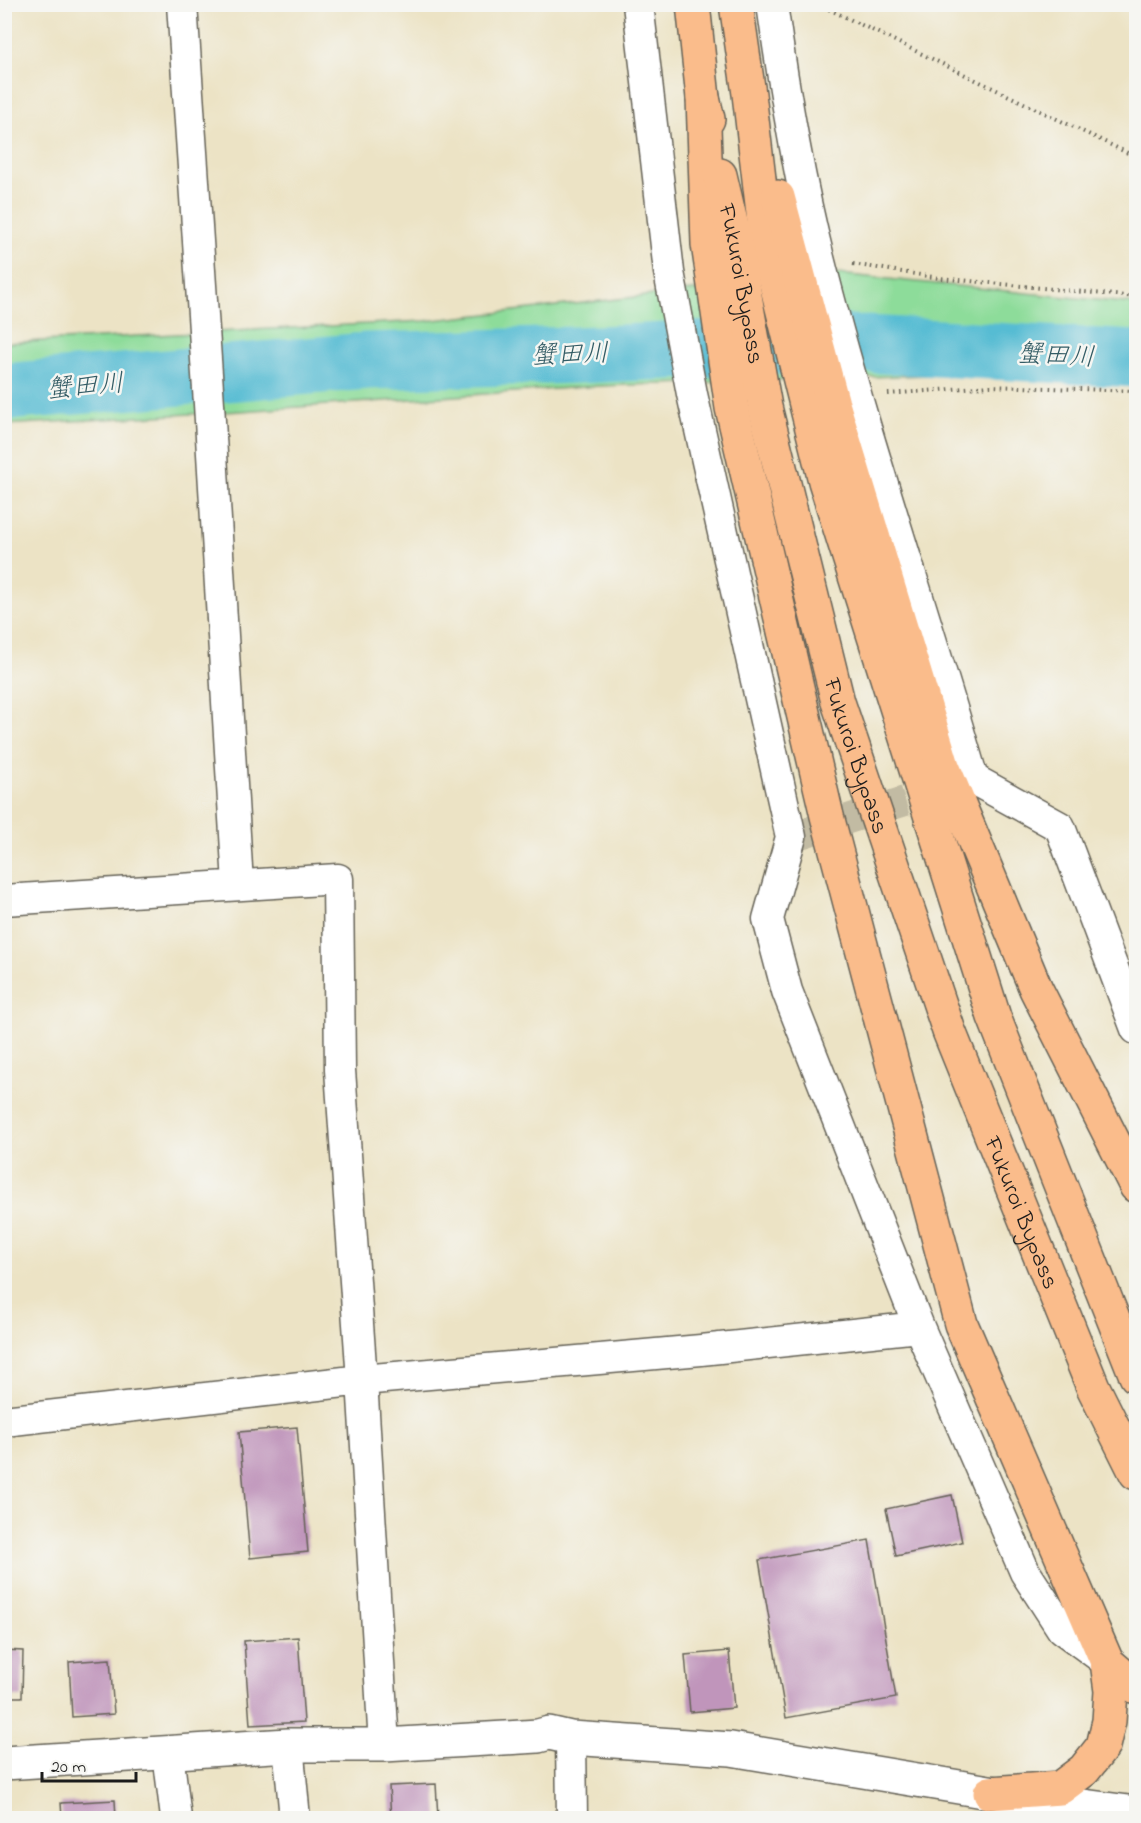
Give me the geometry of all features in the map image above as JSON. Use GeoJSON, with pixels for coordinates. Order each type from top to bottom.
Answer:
{"type":"FeatureCollection","features":[{"type":"Feature","properties":{"kind":"highway","name":"Fukuroi Bypass"},"geometry":{"type":"LineString","coordinates":[[693,4],[703,98],[734,235],[765,407],[838,702],[949,1031],[1093,1387],[1137,1473]]}},
{"type":"Feature","properties":{"kind":"highway"},"geometry":{"type":"LineString","coordinates":[[736,4],[749,94],[943,766],[1036,989],[1137,1186]]}},
{"type":"Feature","properties":{"kind":"highway"},"geometry":{"type":"LineString","coordinates":[[703,98],[708,244],[732,408],[827,816],[961,1324],[1107,1662],[1111,1691],[1109,1721],[1103,1746],[1084,1770],[1060,1788],[990,1793]]}},
{"type":"Feature","properties":{"kind":"highway","name":"Fukuroi Bypass"},"geometry":{"type":"LineString","coordinates":[[837,397],[825,482],[994,1017],[1137,1376]]}},
{"type":"Feature","properties":{"kind":"highway"},"geometry":{"type":"LineString","coordinates":[[1107,1662],[1137,1688]]}},
{"type":"Feature","properties":{"kind":"street"},"geometry":{"type":"LineString","coordinates":[[182,4],[238,884]]}},
{"type":"Feature","properties":{"kind":"street"},"geometry":{"type":"LineString","coordinates":[[638,4],[669,272],[692,394],[791,837],[768,919],[787,991],[919,1327],[1025,1572],[1062,1629],[1107,1662]]}},
{"type":"Feature","properties":{"kind":"street"},"geometry":{"type":"LineString","coordinates":[[772,4],[788,112],[819,259],[828,287],[837,397],[973,779],[1060,827],[1137,1029]]}},
{"type":"Feature","properties":{"kind":"street"},"geometry":{"type":"LineString","coordinates":[[4,900],[338,879],[340,1070],[384,1745]]}},
{"type":"Feature","properties":{"kind":"street"},"geometry":{"type":"LineString","coordinates":[[4,1421],[362,1380],[710,1349],[919,1327]]}},
{"type":"Feature","properties":{"kind":"street"},"geometry":{"type":"LineString","coordinates":[[4,1763],[288,1745],[384,1745],[538,1736],[549,1733],[571,1738],[731,1749],[990,1793],[1137,1814]]}},
{"type":"Feature","properties":{"kind":"street"},"geometry":{"type":"LineString","coordinates":[[571,1738],[572,1818]]}},
{"type":"Feature","properties":{"kind":"street"},"geometry":{"type":"LineString","coordinates":[[288,1745],[295,1818]]}},
{"type":"Feature","properties":{"kind":"street"},"geometry":{"type":"LineString","coordinates":[[168,1752],[176,1818]]}},
{"type":"Feature","properties":{"kind":"path"},"geometry":{"type":"LineString","coordinates":[[818,4],[1137,157]]}},
{"type":"Feature","properties":{"kind":"path"},"geometry":{"type":"LineString","coordinates":[[819,259],[939,278],[1137,297]]}},
{"type":"Feature","properties":{"kind":"path"},"geometry":{"type":"LineString","coordinates":[[837,397],[990,386],[1137,391]]}},
{"type":"Feature","properties":{"kind":"green space"},"geometry":{"type":"Polygon","coordinates":[[[838,274],[1136,304],[1136,381],[928,375],[599,386],[5,425],[5,343],[425,321],[838,274]]]}},
{"type":"Feature","properties":{"kind":"building"},"geometry":{"type":"Polygon","coordinates":[[[297,1427],[308,1552],[250,1558],[239,1432],[297,1427]]]}},
{"type":"Feature","properties":{"kind":"building"},"geometry":{"type":"Polygon","coordinates":[[[952,1495],[962,1542],[896,1556],[886,1509],[952,1495]]]}},
{"type":"Feature","properties":{"kind":"building"},"geometry":{"type":"Polygon","coordinates":[[[869,1540],[896,1698],[786,1718],[759,1560],[869,1540]]]}},
{"type":"Feature","properties":{"kind":"building"},"geometry":{"type":"Polygon","coordinates":[[[298,1637],[304,1722],[250,1725],[244,1641],[298,1637]]]}},
{"type":"Feature","properties":{"kind":"building"},"geometry":{"type":"Polygon","coordinates":[[[4,1650],[23,1651],[22,1697],[4,1697],[4,1650]]]}},
{"type":"Feature","properties":{"kind":"building"},"geometry":{"type":"Polygon","coordinates":[[[729,1651],[734,1708],[690,1712],[685,1655],[729,1651]]]}},
{"type":"Feature","properties":{"kind":"building"},"geometry":{"type":"Polygon","coordinates":[[[110,1659],[114,1714],[72,1717],[69,1662],[110,1659]]]}},
{"type":"Feature","properties":{"kind":"building"},"geometry":{"type":"Polygon","coordinates":[[[436,1784],[438,1818],[391,1818],[389,1786],[436,1784]]]}},
{"type":"Feature","properties":{"kind":"building"},"geometry":{"type":"Polygon","coordinates":[[[115,1800],[116,1818],[62,1818],[61,1803],[115,1800]]]}},
{"type":"Feature","properties":{"kind":"waterway","name":"蟹田川"},"geometry":{"type":"LineString","coordinates":[[4,392],[367,361],[576,355],[848,343],[1136,359]]}},
{"type":"Feature","properties":{"kind":"tunnel"},"geometry":{"type":"LineString","coordinates":[[791,837],[946,788]]}}]}
